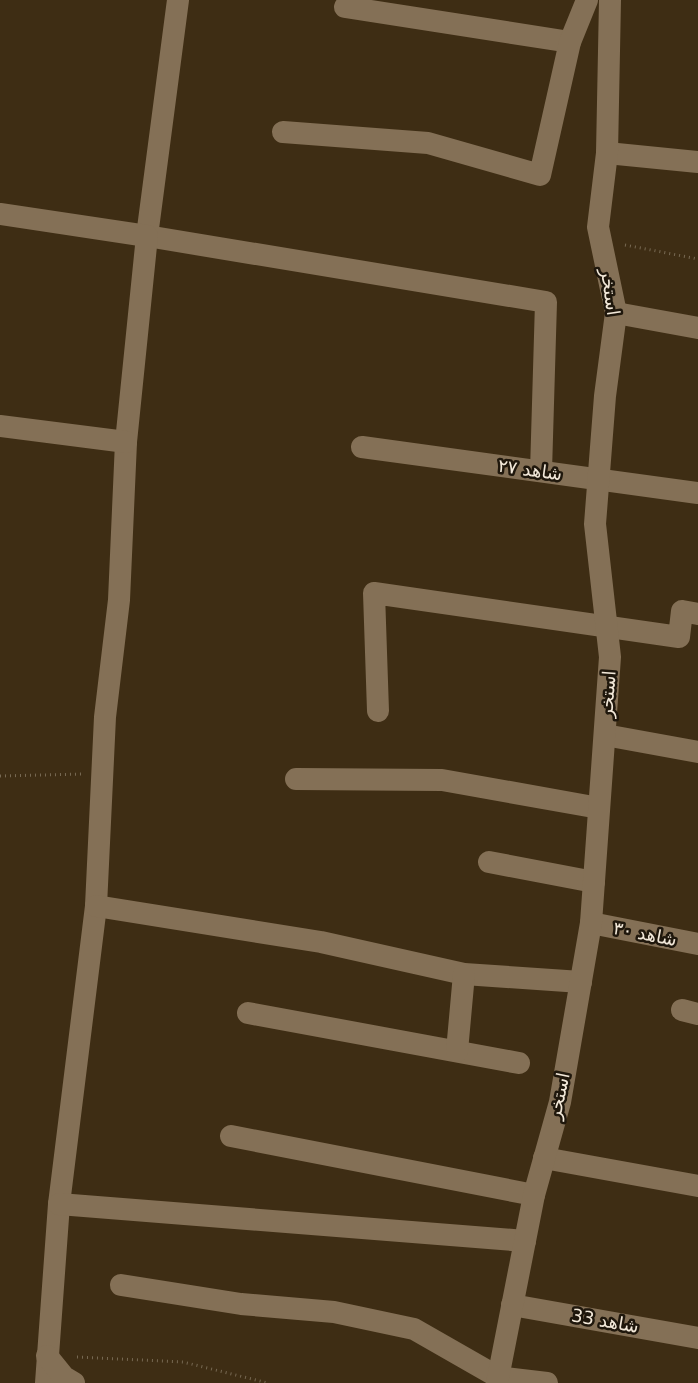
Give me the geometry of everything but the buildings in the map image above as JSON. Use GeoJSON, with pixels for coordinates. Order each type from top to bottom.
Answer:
{"type":"FeatureCollection","features":[{"type":"Feature","properties":{"kind":"street"},"geometry":{"type":"LineString","coordinates":[[46,1383],[59,1204],[96,906],[105,717],[119,600],[126,442],[147,236],[178,0]]}},
{"type":"Feature","properties":{"kind":"street"},"geometry":{"type":"LineString","coordinates":[[283,132],[428,143],[540,175],[570,42],[587,0]]}},
{"type":"Feature","properties":{"kind":"street","name":"استخر"},"geometry":{"type":"LineString","coordinates":[[498,1380],[534,1195],[560,1102],[591,924],[610,657],[595,524],[616,313],[598,227],[607,153],[610,0]]}},
{"type":"Feature","properties":{"kind":"street"},"geometry":{"type":"LineString","coordinates":[[345,7],[570,42]]}},
{"type":"Feature","properties":{"kind":"street"},"geometry":{"type":"LineString","coordinates":[[607,153],[698,162]]}},
{"type":"Feature","properties":{"kind":"street"},"geometry":{"type":"LineString","coordinates":[[0,214],[147,236],[546,302],[542,471]]}},
{"type":"Feature","properties":{"kind":"street"},"geometry":{"type":"LineString","coordinates":[[616,313],[698,328]]}},
{"type":"Feature","properties":{"kind":"street"},"geometry":{"type":"LineString","coordinates":[[0,426],[126,442]]}},
{"type":"Feature","properties":{"kind":"street","name":"شاهد ۲۷"},"geometry":{"type":"LineString","coordinates":[[362,447],[698,493]]}},
{"type":"Feature","properties":{"kind":"street"},"geometry":{"type":"LineString","coordinates":[[378,711],[374,593],[678,637],[682,611],[698,614]]}},
{"type":"Feature","properties":{"kind":"street"},"geometry":{"type":"LineString","coordinates":[[605,735],[698,752]]}},
{"type":"Feature","properties":{"kind":"street"},"geometry":{"type":"LineString","coordinates":[[296,779],[442,780],[600,808]]}},
{"type":"Feature","properties":{"kind":"street"},"geometry":{"type":"LineString","coordinates":[[489,862],[594,882]]}},
{"type":"Feature","properties":{"kind":"street"},"geometry":{"type":"LineString","coordinates":[[96,906],[321,942],[464,974],[581,982]]}},
{"type":"Feature","properties":{"kind":"street","name":"شاهد ۳۰"},"geometry":{"type":"LineString","coordinates":[[591,924],[698,944]]}},
{"type":"Feature","properties":{"kind":"street"},"geometry":{"type":"LineString","coordinates":[[457,1052],[464,974]]}},
{"type":"Feature","properties":{"kind":"street"},"geometry":{"type":"LineString","coordinates":[[248,1013],[518,1063]]}},
{"type":"Feature","properties":{"kind":"street"},"geometry":{"type":"LineString","coordinates":[[232,1136],[534,1195]]}},
{"type":"Feature","properties":{"kind":"street"},"geometry":{"type":"LineString","coordinates":[[544,1158],[698,1186]]}},
{"type":"Feature","properties":{"kind":"street"},"geometry":{"type":"LineString","coordinates":[[59,1204],[525,1240]]}},
{"type":"Feature","properties":{"kind":"street"},"geometry":{"type":"LineString","coordinates":[[120,1285],[241,1304],[334,1312],[414,1329],[498,1380],[547,1383]]}},
{"type":"Feature","properties":{"kind":"street","name":"شاهد 33"},"geometry":{"type":"LineString","coordinates":[[512,1305],[698,1338]]}},
{"type":"Feature","properties":{"kind":"street"},"geometry":{"type":"LineString","coordinates":[[47,1356],[64,1378],[74,1383]]}},
{"type":"Feature","properties":{"kind":"path"},"geometry":{"type":"LineString","coordinates":[[601,241],[698,259]]}},
{"type":"Feature","properties":{"kind":"path"},"geometry":{"type":"LineString","coordinates":[[0,776],[102,774]]}},
{"type":"Feature","properties":{"kind":"path"},"geometry":{"type":"LineString","coordinates":[[47,1356],[183,1362],[268,1383]]}}]}
